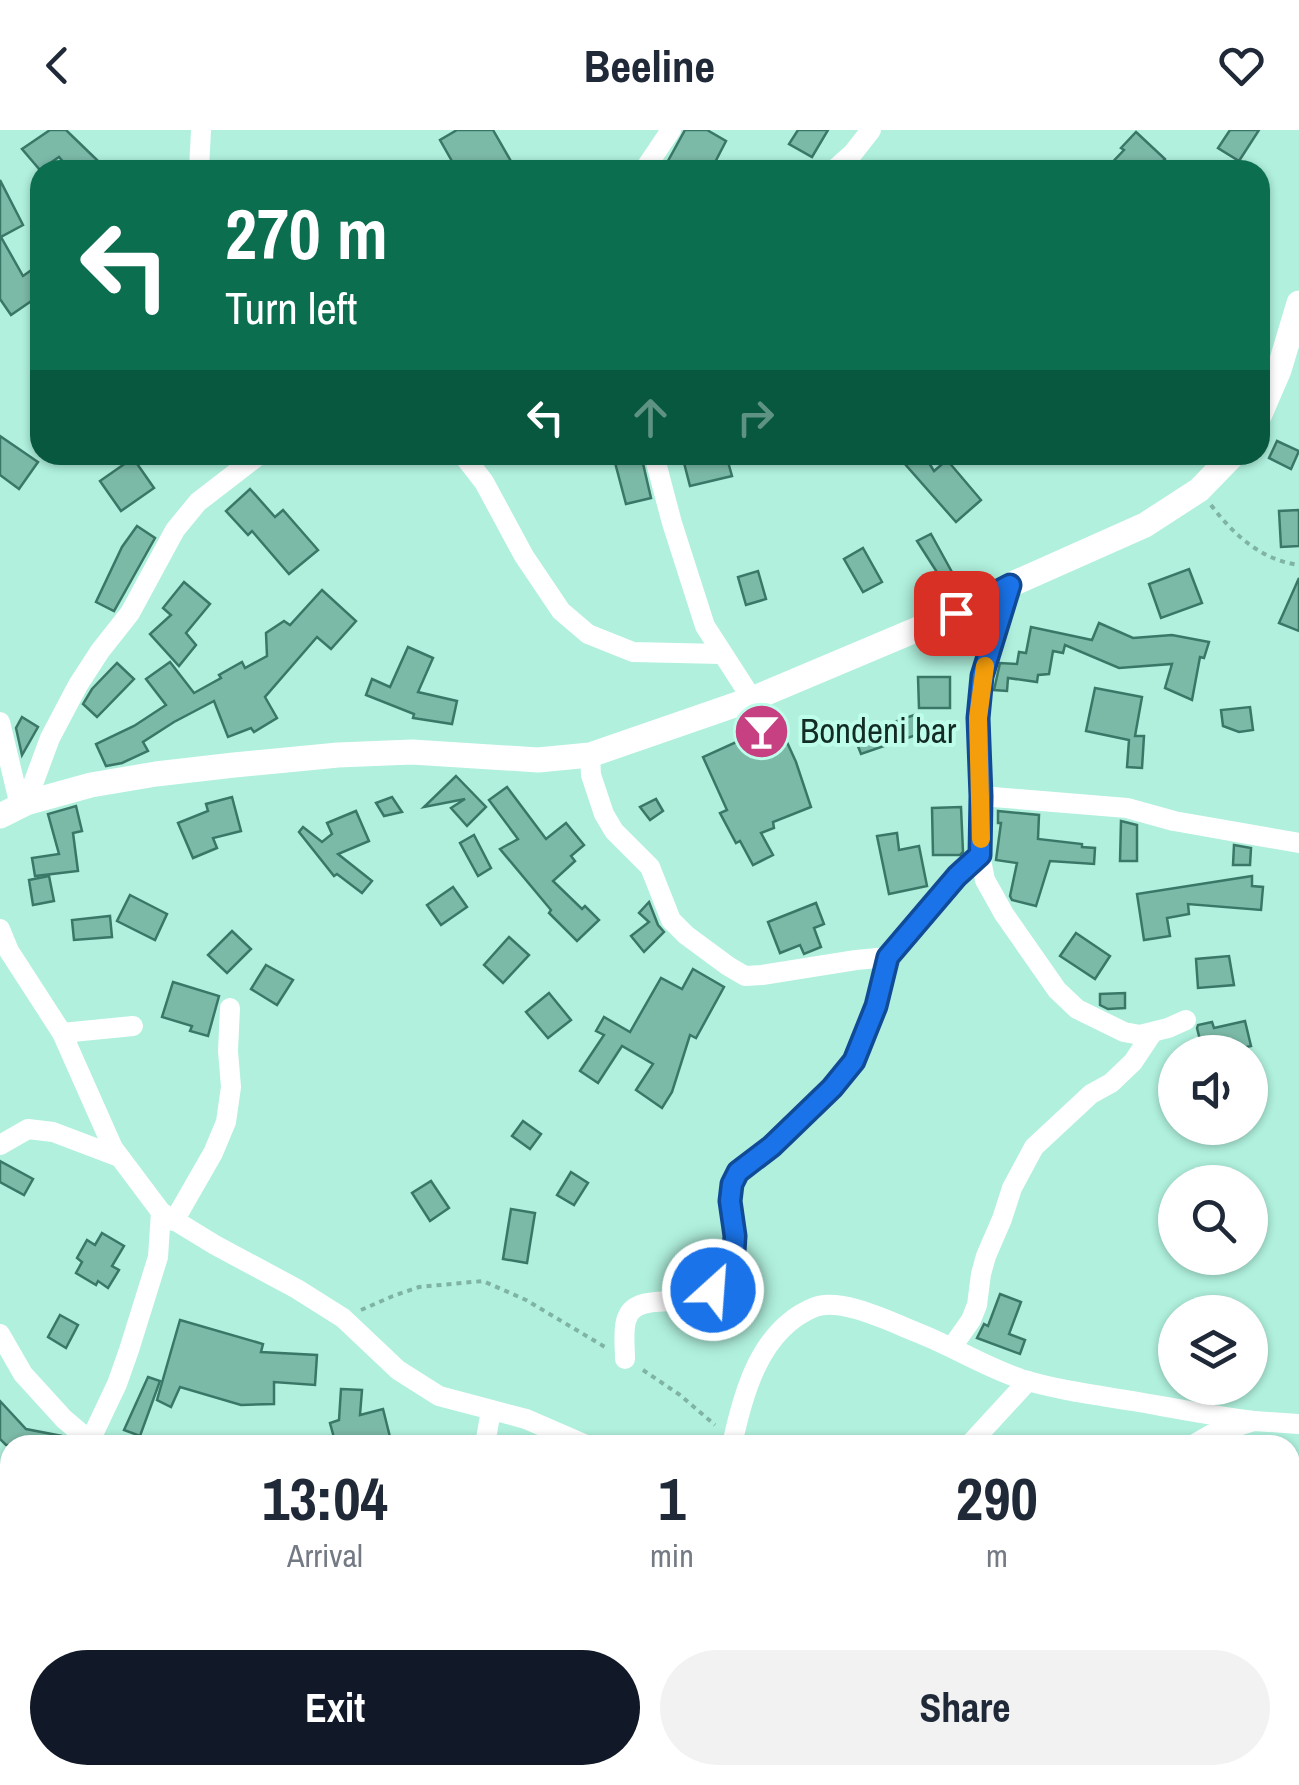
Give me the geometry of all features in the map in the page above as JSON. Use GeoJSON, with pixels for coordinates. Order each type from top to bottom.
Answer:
{"type":"FeatureCollection","features":[{"type":"Feature","properties":{"kind":"street"},"geometry":{"type":"LineString","coordinates":[[200,160],[201,130]]}},
{"type":"Feature","properties":{"kind":"street"},"geometry":{"type":"LineString","coordinates":[[651,160],[671,130]]}},
{"type":"Feature","properties":{"kind":"street"},"geometry":{"type":"LineString","coordinates":[[845,160],[870,130]]}},
{"type":"Feature","properties":{"kind":"street"},"geometry":{"type":"LineString","coordinates":[[1270,390],[1299,303]]}},
{"type":"Feature","properties":{"kind":"street"},"geometry":{"type":"LineString","coordinates":[[16,808],[78,685],[130,613],[175,530],[198,502],[245,465]]}},
{"type":"Feature","properties":{"kind":"street"},"geometry":{"type":"LineString","coordinates":[[471,465],[561,611],[588,634],[633,652],[721,654]]}},
{"type":"Feature","properties":{"kind":"street"},"geometry":{"type":"LineString","coordinates":[[657,465],[705,626],[752,699]]}},
{"type":"Feature","properties":{"kind":"street"},"geometry":{"type":"LineString","coordinates":[[16,808],[92,786],[156,774],[338,755],[412,752],[538,760],[590,755],[752,699],[956,613],[1145,525],[1199,490],[1223,465]]}},
{"type":"Feature","properties":{"kind":"street"},"geometry":{"type":"LineString","coordinates":[[1010,585],[982,676],[978,718],[980,855],[985,880],[1057,990],[1077,1008],[1140,1036],[1186,1020]]}},
{"type":"Feature","properties":{"kind":"street"},"geometry":{"type":"LineString","coordinates":[[0,722],[16,808]]}},
{"type":"Feature","properties":{"kind":"street"},"geometry":{"type":"LineString","coordinates":[[590,755],[591,776],[604,814],[614,831],[650,866],[671,920],[728,966],[745,976],[888,957]]}},
{"type":"Feature","properties":{"kind":"street"},"geometry":{"type":"LineString","coordinates":[[981,796],[1127,808],[1174,821],[1299,843]]}},
{"type":"Feature","properties":{"kind":"street"},"geometry":{"type":"LineString","coordinates":[[625,1359],[625,1322],[631,1309],[648,1302],[673,1303],[696,1298],[713,1290],[722,1280],[734,1252],[730,1201],[738,1172],[772,1146],[854,1061],[876,1006],[888,957],[957,876],[980,855]]}},
{"type":"Feature","properties":{"kind":"street"},"geometry":{"type":"LineString","coordinates":[[0,930],[9,951],[62,1033],[113,1148],[168,1216],[343,1318],[398,1370],[439,1396],[526,1419],[559,1435]]}},
{"type":"Feature","properties":{"kind":"street"},"geometry":{"type":"LineString","coordinates":[[93,1435],[129,1350],[168,1216],[213,1153],[226,1122],[231,1087],[230,1008]]}},
{"type":"Feature","properties":{"kind":"street"},"geometry":{"type":"LineString","coordinates":[[62,1033],[133,1026]]}},
{"type":"Feature","properties":{"kind":"street"},"geometry":{"type":"LineString","coordinates":[[952,1346],[971,1320],[986,1256],[1012,1188],[1034,1147],[1132,1062],[1153,1032]]}},
{"type":"Feature","properties":{"kind":"street"},"geometry":{"type":"LineString","coordinates":[[0,1144],[28,1129],[53,1132],[119,1156]]}},
{"type":"Feature","properties":{"kind":"street"},"geometry":{"type":"LineString","coordinates":[[733,1435],[740,1404],[778,1331],[817,1306],[838,1304],[888,1320],[1028,1381],[1254,1421],[1299,1424]]}},
{"type":"Feature","properties":{"kind":"street"},"geometry":{"type":"LineString","coordinates":[[0,1334],[23,1374],[81,1435]]}},
{"type":"Feature","properties":{"kind":"street"},"geometry":{"type":"LineString","coordinates":[[979,1435],[1028,1381]]}},
{"type":"Feature","properties":{"kind":"street"},"geometry":{"type":"LineString","coordinates":[[487,1435],[491,1410]]}},
{"type":"Feature","properties":{"kind":"street"},"geometry":{"type":"LineString","coordinates":[[1210,1435],[1254,1421]]}},
{"type":"Feature","properties":{"kind":"path"},"geometry":{"type":"LineString","coordinates":[[1199,490],[1228,528],[1254,548],[1280,562],[1299,565]]}},
{"type":"Feature","properties":{"kind":"path"},"geometry":{"type":"LineString","coordinates":[[343,1318],[419,1287],[483,1281],[526,1300],[625,1359],[680,1395],[724,1435]]}},
{"type":"Feature","properties":{"kind":"building"},"geometry":{"type":"Polygon","coordinates":[[[50,130],[66,130],[97,160],[31,160],[22,149],[50,130]]]}},
{"type":"Feature","properties":{"kind":"building"},"geometry":{"type":"Polygon","coordinates":[[[457,130],[493,130],[510,160],[451,160],[440,140],[457,130]]]}},
{"type":"Feature","properties":{"kind":"building"},"geometry":{"type":"Polygon","coordinates":[[[685,130],[707,130],[726,141],[716,160],[668,160],[685,130]]]}},
{"type":"Feature","properties":{"kind":"building"},"geometry":{"type":"Polygon","coordinates":[[[798,130],[828,130],[812,157],[789,144],[798,130]]]}},
{"type":"Feature","properties":{"kind":"building"},"geometry":{"type":"Polygon","coordinates":[[[1230,130],[1259,130],[1240,160],[1218,148],[1230,130]]]}},
{"type":"Feature","properties":{"kind":"building"},"geometry":{"type":"Polygon","coordinates":[[[1136,132],[1165,159],[1114,160],[1124,150],[1121,148],[1136,132]]]}},
{"type":"Feature","properties":{"kind":"building"},"geometry":{"type":"Polygon","coordinates":[[[0,180],[23,225],[1,237],[23,276],[30,271],[30,302],[11,315],[0,299],[0,180]]]}},
{"type":"Feature","properties":{"kind":"building"},"geometry":{"type":"Polygon","coordinates":[[[0,436],[30,457],[30,465],[36,465],[19,489],[0,475],[0,436]]]}},
{"type":"Feature","properties":{"kind":"building"},"geometry":{"type":"Polygon","coordinates":[[[1277,441],[1299,451],[1291,469],[1270,456],[1277,441]]]}},
{"type":"Feature","properties":{"kind":"building"},"geometry":{"type":"Polygon","coordinates":[[[123,465],[138,465],[154,488],[121,511],[100,481],[123,465]]]}},
{"type":"Feature","properties":{"kind":"building"},"geometry":{"type":"Polygon","coordinates":[[[616,465],[643,465],[651,498],[626,504],[616,465]]]}},
{"type":"Feature","properties":{"kind":"building"},"geometry":{"type":"Polygon","coordinates":[[[685,465],[729,465],[732,476],[690,486],[685,465]]]}},
{"type":"Feature","properties":{"kind":"building"},"geometry":{"type":"Polygon","coordinates":[[[906,465],[930,465],[934,471],[941,465],[951,465],[981,500],[956,522],[906,465]]]}},
{"type":"Feature","properties":{"kind":"building"},"geometry":{"type":"Polygon","coordinates":[[[250,489],[275,517],[283,510],[318,550],[289,574],[252,531],[248,535],[226,511],[250,489]]]}},
{"type":"Feature","properties":{"kind":"building"},"geometry":{"type":"Polygon","coordinates":[[[1299,510],[1299,546],[1281,547],[1279,511],[1299,510]]]}},
{"type":"Feature","properties":{"kind":"building"},"geometry":{"type":"Polygon","coordinates":[[[137,526],[155,538],[114,611],[96,602],[122,547],[137,526]]]}},
{"type":"Feature","properties":{"kind":"building"},"geometry":{"type":"Polygon","coordinates":[[[931,534],[953,574],[942,580],[917,541],[931,534]]]}},
{"type":"Feature","properties":{"kind":"building"},"geometry":{"type":"Polygon","coordinates":[[[863,548],[882,582],[863,592],[844,559],[863,548]]]}},
{"type":"Feature","properties":{"kind":"building"},"geometry":{"type":"Polygon","coordinates":[[[1189,569],[1202,603],[1161,618],[1149,584],[1189,569]]]}},
{"type":"Feature","properties":{"kind":"building"},"geometry":{"type":"Polygon","coordinates":[[[758,571],[766,599],[746,605],[738,577],[758,571]]]}},
{"type":"Feature","properties":{"kind":"building"},"geometry":{"type":"Polygon","coordinates":[[[1299,578],[1299,631],[1279,623],[1299,578]]]}},
{"type":"Feature","properties":{"kind":"building"},"geometry":{"type":"Polygon","coordinates":[[[184,582],[210,604],[186,633],[196,645],[179,666],[150,634],[171,615],[163,608],[184,582]]]}},
{"type":"Feature","properties":{"kind":"building"},"geometry":{"type":"Polygon","coordinates":[[[322,590],[356,621],[331,649],[317,637],[265,697],[277,718],[254,732],[251,728],[228,737],[214,701],[143,742],[148,751],[106,766],[96,744],[166,705],[146,679],[170,662],[194,693],[242,662],[245,668],[267,656],[266,633],[284,621],[290,625],[322,590]]]}},
{"type":"Feature","properties":{"kind":"building"},"geometry":{"type":"Polygon","coordinates":[[[1099,623],[1133,638],[1172,635],[1209,642],[1204,658],[1200,657],[1192,700],[1165,688],[1172,664],[1119,668],[1065,645],[1063,653],[1053,651],[1049,674],[1038,675],[1037,682],[1008,678],[1007,691],[994,690],[1000,663],[1017,664],[1019,652],[1026,653],[1031,627],[1092,640],[1099,623]]]}},
{"type":"Feature","properties":{"kind":"building"},"geometry":{"type":"Polygon","coordinates":[[[408,647],[433,658],[418,692],[457,701],[452,724],[413,718],[414,714],[366,695],[372,679],[390,687],[408,647]]]}},
{"type":"Feature","properties":{"kind":"building"},"geometry":{"type":"Polygon","coordinates":[[[117,663],[134,679],[97,717],[83,704],[117,663]]]}},
{"type":"Feature","properties":{"kind":"building"},"geometry":{"type":"Polygon","coordinates":[[[918,677],[950,677],[950,708],[919,708],[918,677]]]}},
{"type":"Feature","properties":{"kind":"building"},"geometry":{"type":"Polygon","coordinates":[[[1095,688],[1142,697],[1135,736],[1144,736],[1142,768],[1127,767],[1129,740],[1086,731],[1095,688]]]}},
{"type":"Feature","properties":{"kind":"building"},"geometry":{"type":"Polygon","coordinates":[[[1250,707],[1253,730],[1239,732],[1223,726],[1221,710],[1250,707]]]}},
{"type":"Feature","properties":{"kind":"building"},"geometry":{"type":"Polygon","coordinates":[[[914,715],[922,733],[861,754],[854,736],[914,715]]]}},
{"type":"Feature","properties":{"kind":"building"},"geometry":{"type":"Polygon","coordinates":[[[22,717],[38,727],[22,755],[16,728],[22,717]]]}},
{"type":"Feature","properties":{"kind":"building"},"geometry":{"type":"Polygon","coordinates":[[[781,729],[811,807],[773,822],[774,828],[761,833],[773,855],[753,865],[720,813],[727,810],[703,757],[754,734],[757,741],[781,729]]]}},
{"type":"Feature","properties":{"kind":"building"},"geometry":{"type":"Polygon","coordinates":[[[456,776],[486,807],[467,826],[451,808],[465,799],[424,807],[456,776]]]}},
{"type":"Feature","properties":{"kind":"building"},"geometry":{"type":"Polygon","coordinates":[[[507,787],[546,839],[566,823],[584,845],[571,856],[575,861],[553,881],[599,920],[577,941],[549,913],[551,910],[500,849],[518,839],[489,800],[507,787]]]}},
{"type":"Feature","properties":{"kind":"building"},"geometry":{"type":"Polygon","coordinates":[[[232,797],[241,831],[213,838],[217,848],[193,858],[178,823],[208,811],[206,804],[232,797]]]}},
{"type":"Feature","properties":{"kind":"building"},"geometry":{"type":"Polygon","coordinates":[[[392,797],[402,812],[384,816],[376,803],[392,797]]]}},
{"type":"Feature","properties":{"kind":"building"},"geometry":{"type":"Polygon","coordinates":[[[656,799],[663,811],[650,820],[640,807],[656,799]]]}},
{"type":"Feature","properties":{"kind":"building"},"geometry":{"type":"Polygon","coordinates":[[[76,806],[82,831],[73,833],[78,871],[35,876],[32,858],[59,854],[48,814],[76,806]]]}},
{"type":"Feature","properties":{"kind":"building"},"geometry":{"type":"Polygon","coordinates":[[[961,807],[963,852],[933,855],[932,808],[961,807]]]}},
{"type":"Feature","properties":{"kind":"building"},"geometry":{"type":"Polygon","coordinates":[[[356,811],[369,841],[338,854],[372,881],[362,893],[337,874],[334,876],[299,832],[303,827],[322,842],[332,834],[327,823],[356,811]]]}},
{"type":"Feature","properties":{"kind":"building"},"geometry":{"type":"Polygon","coordinates":[[[998,811],[1039,815],[1038,839],[1095,848],[1094,864],[1050,861],[1036,906],[1012,900],[1017,863],[996,860],[1001,823],[998,811]]]}},
{"type":"Feature","properties":{"kind":"building"},"geometry":{"type":"Polygon","coordinates":[[[1121,821],[1137,825],[1137,861],[1120,861],[1121,821]]]}},
{"type":"Feature","properties":{"kind":"building"},"geometry":{"type":"Polygon","coordinates":[[[897,833],[899,850],[919,846],[927,886],[889,894],[877,836],[897,833]]]}},
{"type":"Feature","properties":{"kind":"building"},"geometry":{"type":"Polygon","coordinates":[[[474,835],[491,868],[478,876],[460,843],[474,835]]]}},
{"type":"Feature","properties":{"kind":"building"},"geometry":{"type":"Polygon","coordinates":[[[1234,845],[1251,848],[1250,865],[1233,865],[1234,845]]]}},
{"type":"Feature","properties":{"kind":"building"},"geometry":{"type":"Polygon","coordinates":[[[49,876],[54,901],[33,905],[29,880],[49,876]]]}},
{"type":"Feature","properties":{"kind":"building"},"geometry":{"type":"Polygon","coordinates":[[[1252,876],[1252,886],[1263,887],[1261,910],[1188,904],[1189,914],[1167,918],[1170,936],[1144,940],[1137,894],[1252,876]]]}},
{"type":"Feature","properties":{"kind":"building"},"geometry":{"type":"Polygon","coordinates":[[[453,887],[467,907],[441,925],[427,905],[453,887]]]}},
{"type":"Feature","properties":{"kind":"building"},"geometry":{"type":"Polygon","coordinates":[[[130,895],[167,914],[155,940],[117,921],[130,895]]]}},
{"type":"Feature","properties":{"kind":"building"},"geometry":{"type":"Polygon","coordinates":[[[649,902],[664,932],[644,952],[631,936],[649,922],[639,913],[649,902]]]}},
{"type":"Feature","properties":{"kind":"building"},"geometry":{"type":"Polygon","coordinates":[[[816,903],[824,924],[814,928],[821,947],[804,954],[800,945],[780,953],[768,922],[816,903]]]}},
{"type":"Feature","properties":{"kind":"building"},"geometry":{"type":"Polygon","coordinates":[[[110,916],[112,937],[74,940],[72,920],[110,916]]]}},
{"type":"Feature","properties":{"kind":"building"},"geometry":{"type":"Polygon","coordinates":[[[232,931],[251,949],[227,973],[208,955],[232,931]]]}},
{"type":"Feature","properties":{"kind":"building"},"geometry":{"type":"Polygon","coordinates":[[[1076,933],[1110,956],[1095,979],[1060,956],[1076,933]]]}},
{"type":"Feature","properties":{"kind":"building"},"geometry":{"type":"Polygon","coordinates":[[[509,937],[529,955],[503,983],[484,965],[509,937]]]}},
{"type":"Feature","properties":{"kind":"building"},"geometry":{"type":"Polygon","coordinates":[[[1229,956],[1234,985],[1198,988],[1196,959],[1229,956]]]}},
{"type":"Feature","properties":{"kind":"building"},"geometry":{"type":"Polygon","coordinates":[[[266,965],[293,980],[277,1005],[251,989],[266,965]]]}},
{"type":"Feature","properties":{"kind":"building"},"geometry":{"type":"Polygon","coordinates":[[[693,969],[724,987],[696,1038],[690,1035],[672,1092],[662,1108],[636,1090],[653,1064],[622,1046],[598,1083],[580,1071],[604,1035],[596,1031],[604,1017],[630,1032],[661,978],[682,989],[693,969]]]}},
{"type":"Feature","properties":{"kind":"building"},"geometry":{"type":"Polygon","coordinates":[[[173,982],[219,996],[208,1036],[190,1031],[192,1026],[162,1017],[173,982]]]}},
{"type":"Feature","properties":{"kind":"building"},"geometry":{"type":"Polygon","coordinates":[[[549,993],[571,1020],[548,1038],[526,1012],[549,993]]]}},
{"type":"Feature","properties":{"kind":"building"},"geometry":{"type":"Polygon","coordinates":[[[1125,993],[1125,1008],[1108,1009],[1100,1005],[1100,994],[1125,993]]]}},
{"type":"Feature","properties":{"kind":"building"},"geometry":{"type":"Polygon","coordinates":[[[1245,1021],[1248,1035],[1199,1035],[1197,1028],[1212,1022],[1214,1028],[1245,1021]]]}},
{"type":"Feature","properties":{"kind":"building"},"geometry":{"type":"Polygon","coordinates":[[[523,1121],[541,1134],[530,1149],[512,1136],[523,1121]]]}},
{"type":"Feature","properties":{"kind":"building"},"geometry":{"type":"Polygon","coordinates":[[[0,1161],[33,1179],[24,1195],[0,1182],[0,1161]]]}},
{"type":"Feature","properties":{"kind":"building"},"geometry":{"type":"Polygon","coordinates":[[[571,1172],[588,1183],[574,1205],[557,1195],[571,1172]]]}},
{"type":"Feature","properties":{"kind":"building"},"geometry":{"type":"Polygon","coordinates":[[[431,1181],[449,1208],[430,1221],[412,1193],[431,1181]]]}},
{"type":"Feature","properties":{"kind":"building"},"geometry":{"type":"Polygon","coordinates":[[[511,1209],[535,1213],[527,1263],[503,1259],[511,1209]]]}},
{"type":"Feature","properties":{"kind":"building"},"geometry":{"type":"Polygon","coordinates":[[[102,1233],[124,1246],[112,1266],[119,1270],[108,1288],[76,1273],[82,1262],[77,1258],[87,1240],[95,1245],[102,1233]]]}},
{"type":"Feature","properties":{"kind":"building"},"geometry":{"type":"Polygon","coordinates":[[[1000,1294],[1021,1302],[1009,1334],[1025,1340],[1020,1354],[977,1338],[984,1324],[988,1326],[1000,1294]]]}},
{"type":"Feature","properties":{"kind":"building"},"geometry":{"type":"Polygon","coordinates":[[[60,1315],[78,1325],[66,1348],[48,1337],[60,1315]]]}},
{"type":"Feature","properties":{"kind":"building"},"geometry":{"type":"Polygon","coordinates":[[[180,1320],[263,1344],[261,1352],[317,1355],[315,1385],[274,1382],[274,1404],[241,1405],[180,1387],[171,1407],[157,1400],[180,1320]]]}},
{"type":"Feature","properties":{"kind":"building"},"geometry":{"type":"Polygon","coordinates":[[[148,1377],[160,1381],[140,1435],[124,1430],[148,1377]]]}},
{"type":"Feature","properties":{"kind":"building"},"geometry":{"type":"Polygon","coordinates":[[[341,1389],[362,1390],[360,1415],[383,1409],[390,1435],[333,1435],[330,1423],[339,1420],[341,1389]]]}},
{"type":"Feature","properties":{"kind":"building"},"geometry":{"type":"Polygon","coordinates":[[[0,1401],[26,1429],[57,1435],[0,1435],[0,1401]]]}},
{"type":"Feature","properties":{"kind":"slow traffic"},"geometry":{"type":"LineString","coordinates":[[981,839],[978,718],[985,666]]}},
{"type":"Feature","properties":{"kind":"place","name":"Bondeni bar"},"geometry":{"type":"Point","coordinates":[761,731]}},
{"type":"Feature","properties":{"kind":"route"},"geometry":{"type":"LineString","coordinates":[[713,1290],[722,1280],[734,1252],[730,1201],[738,1172],[772,1146],[854,1061],[876,1006],[888,957],[957,876],[980,855],[978,718],[982,676],[1010,585],[956,613]]}}]}
